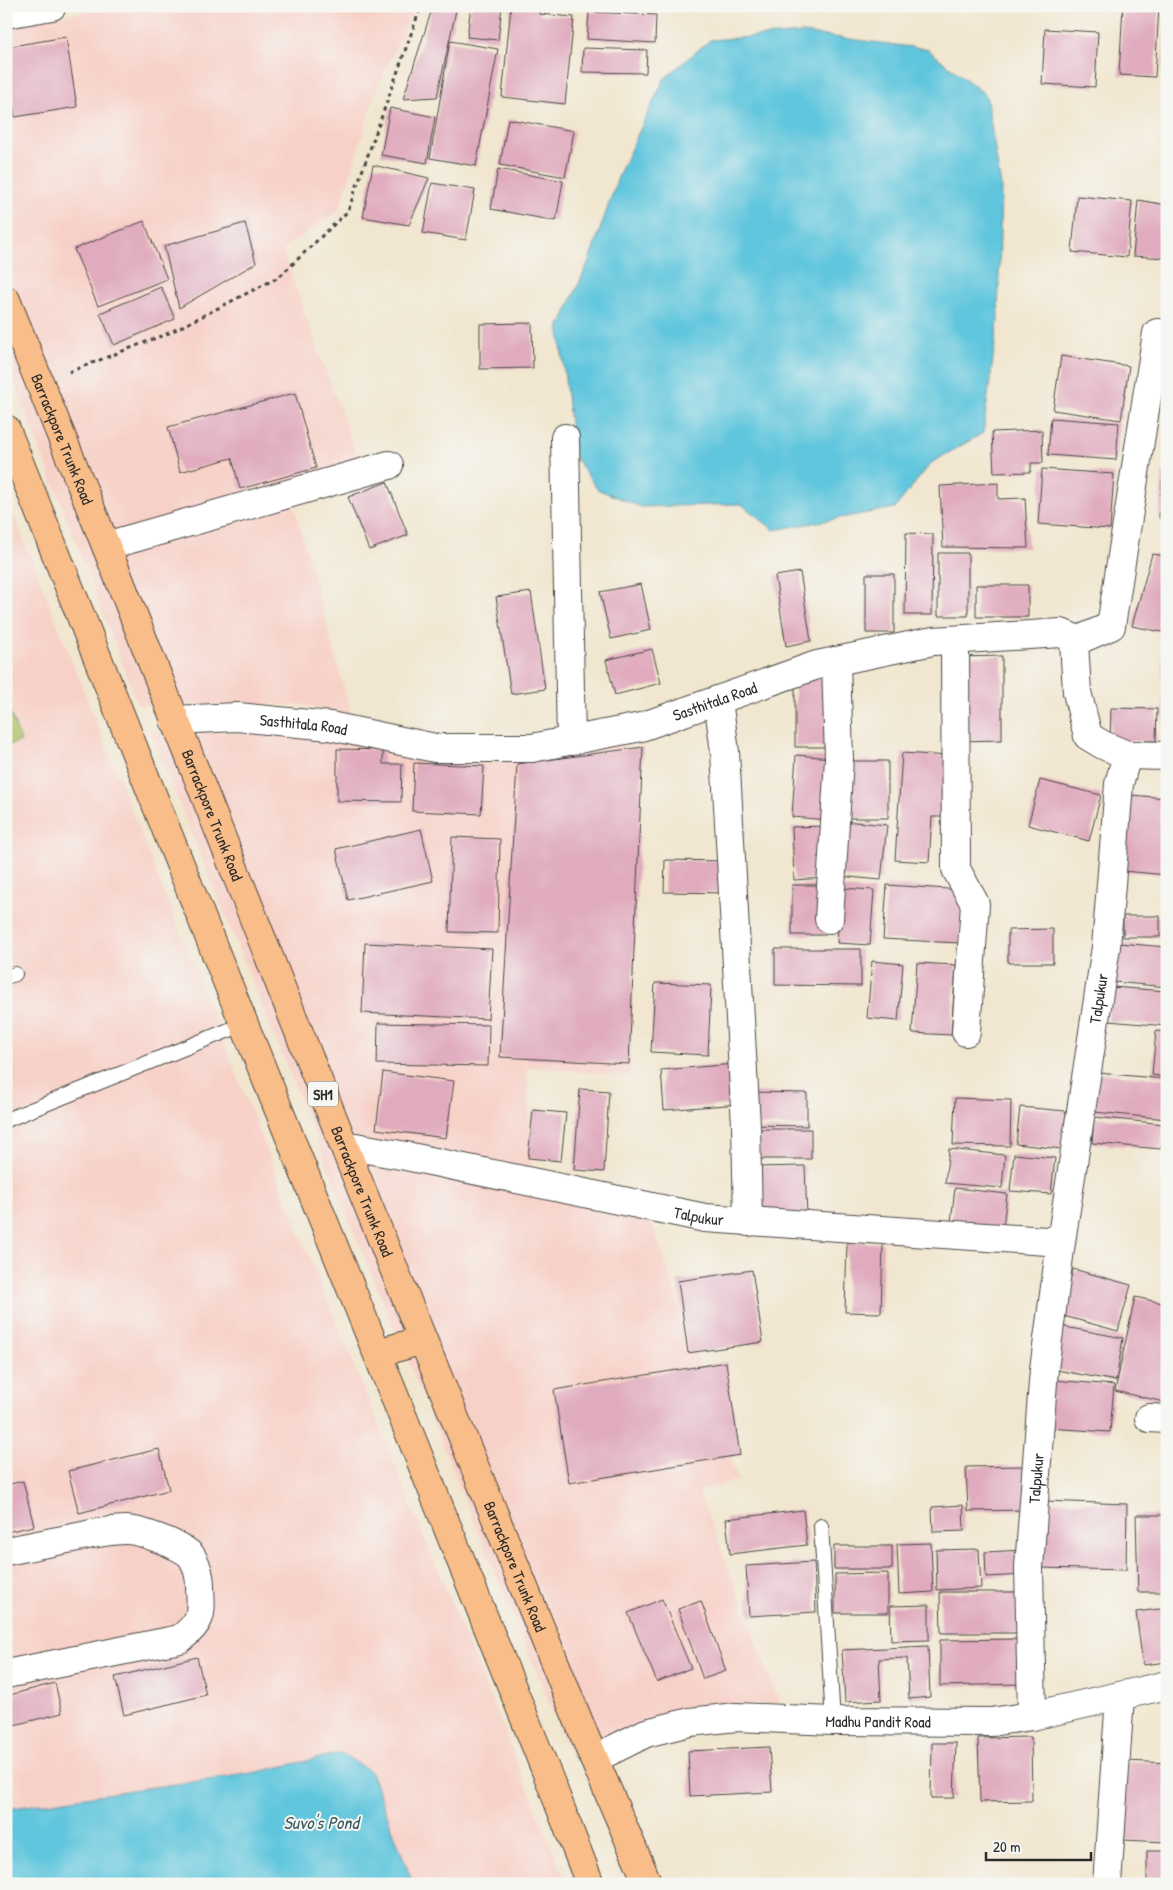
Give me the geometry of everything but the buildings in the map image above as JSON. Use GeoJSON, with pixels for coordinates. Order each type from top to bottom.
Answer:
{"type":"FeatureCollection","features":[{"type":"Feature","properties":{"kind":"main road","name":"Barrackpore Trunk Road"},"geometry":{"type":"LineString","coordinates":[[6,300],[41,383],[423,1340],[594,1759],[648,1884]]}},
{"type":"Feature","properties":{"kind":"main road"},"geometry":{"type":"LineString","coordinates":[[6,429],[590,1884]]}},
{"type":"Feature","properties":{"kind":"main road"},"geometry":{"type":"LineString","coordinates":[[378,1353],[423,1340]]}},
{"type":"Feature","properties":{"kind":"street"},"geometry":{"type":"LineString","coordinates":[[6,14],[52,6]]}},
{"type":"Feature","properties":{"kind":"street"},"geometry":{"type":"LineString","coordinates":[[1167,334],[1157,333],[1111,626],[1074,642],[1077,692],[1088,736],[1103,745],[1127,755],[1167,756]]}},
{"type":"Feature","properties":{"kind":"street"},"geometry":{"type":"LineString","coordinates":[[565,438],[571,741]]}},
{"type":"Feature","properties":{"kind":"street"},"geometry":{"type":"LineString","coordinates":[[106,546],[389,465]]}},
{"type":"Feature","properties":{"kind":"street","name":"Sasthitala Road"},"geometry":{"type":"LineString","coordinates":[[174,720],[237,717],[330,726],[435,748],[532,748],[641,727],[817,665],[933,642],[1061,633],[1072,637],[1074,642]]}},
{"type":"Feature","properties":{"kind":"street"},"geometry":{"type":"LineString","coordinates":[[954,640],[956,869],[975,904],[966,1032]]}},
{"type":"Feature","properties":{"kind":"street"},"geometry":{"type":"LineString","coordinates":[[830,919],[839,759],[836,661]]}},
{"type":"Feature","properties":{"kind":"street"},"geometry":{"type":"LineString","coordinates":[[718,700],[725,752],[746,1125],[748,1222]]}},
{"type":"Feature","properties":{"kind":"street","name":"Talpukur"},"geometry":{"type":"LineString","coordinates":[[1032,1716],[1029,1567],[1044,1369],[1061,1242],[1106,947],[1119,784],[1127,755]]}},
{"type":"Feature","properties":{"kind":"street","name":"Talpukur"},"geometry":{"type":"LineString","coordinates":[[344,1145],[706,1218],[1061,1242]]}},
{"type":"Feature","properties":{"kind":"street"},"geometry":{"type":"LineString","coordinates":[[6,1551],[107,1531],[128,1530],[164,1540],[184,1550],[191,1556],[200,1576],[201,1612],[193,1628],[180,1638],[6,1674]]}},
{"type":"Feature","properties":{"kind":"street","name":"Madhu Pandit Road"},"geometry":{"type":"LineString","coordinates":[[594,1759],[646,1732],[690,1722],[736,1717],[833,1721],[991,1722],[1032,1716],[1167,1685]]}},
{"type":"Feature","properties":{"kind":"street"},"geometry":{"type":"LineString","coordinates":[[1107,1884],[1120,1697]]}},
{"type":"Feature","properties":{"kind":"lane"},"geometry":{"type":"LineString","coordinates":[[6,1120],[244,1024]]}},
{"type":"Feature","properties":{"kind":"lane"},"geometry":{"type":"LineString","coordinates":[[821,1526],[833,1721]]}},
{"type":"Feature","properties":{"kind":"path"},"geometry":{"type":"LineString","coordinates":[[41,383],[170,333],[279,277],[348,211],[421,6]]}},
{"type":"Feature","properties":{"kind":"shaded area"},"geometry":{"type":"Polygon","coordinates":[[[120,6],[415,6],[376,91],[340,209],[282,250],[362,470],[291,495],[352,717],[303,705],[138,705],[6,360],[6,24],[120,6]]]}},
{"type":"Feature","properties":{"kind":"shaded area"},"geometry":{"type":"Polygon","coordinates":[[[6,495],[298,1229],[567,1884],[6,1884],[6,495]]]}},
{"type":"Feature","properties":{"kind":"shaded area"},"geometry":{"type":"Polygon","coordinates":[[[150,732],[344,735],[484,762],[623,742],[631,1076],[527,1067],[532,1184],[646,1204],[738,1480],[699,1491],[780,1704],[680,1709],[570,1753],[150,732]]]}},
{"type":"Feature","properties":{"kind":"green space"},"geometry":{"type":"Polygon","coordinates":[[[6,702],[21,741],[6,746],[6,702]]]}},
{"type":"Feature","properties":{"kind":"water"},"geometry":{"type":"Polygon","coordinates":[[[803,33],[927,49],[986,95],[1001,186],[998,322],[983,433],[931,463],[895,508],[774,530],[741,504],[641,507],[597,489],[574,456],[559,328],[589,261],[620,172],[664,79],[710,40],[803,33]]]}},
{"type":"Feature","properties":{"kind":"water","name":"Suvo's Pond"},"geometry":{"type":"Polygon","coordinates":[[[341,1753],[371,1772],[413,1884],[6,1884],[7,1809],[258,1772],[341,1753]]]}}]}
